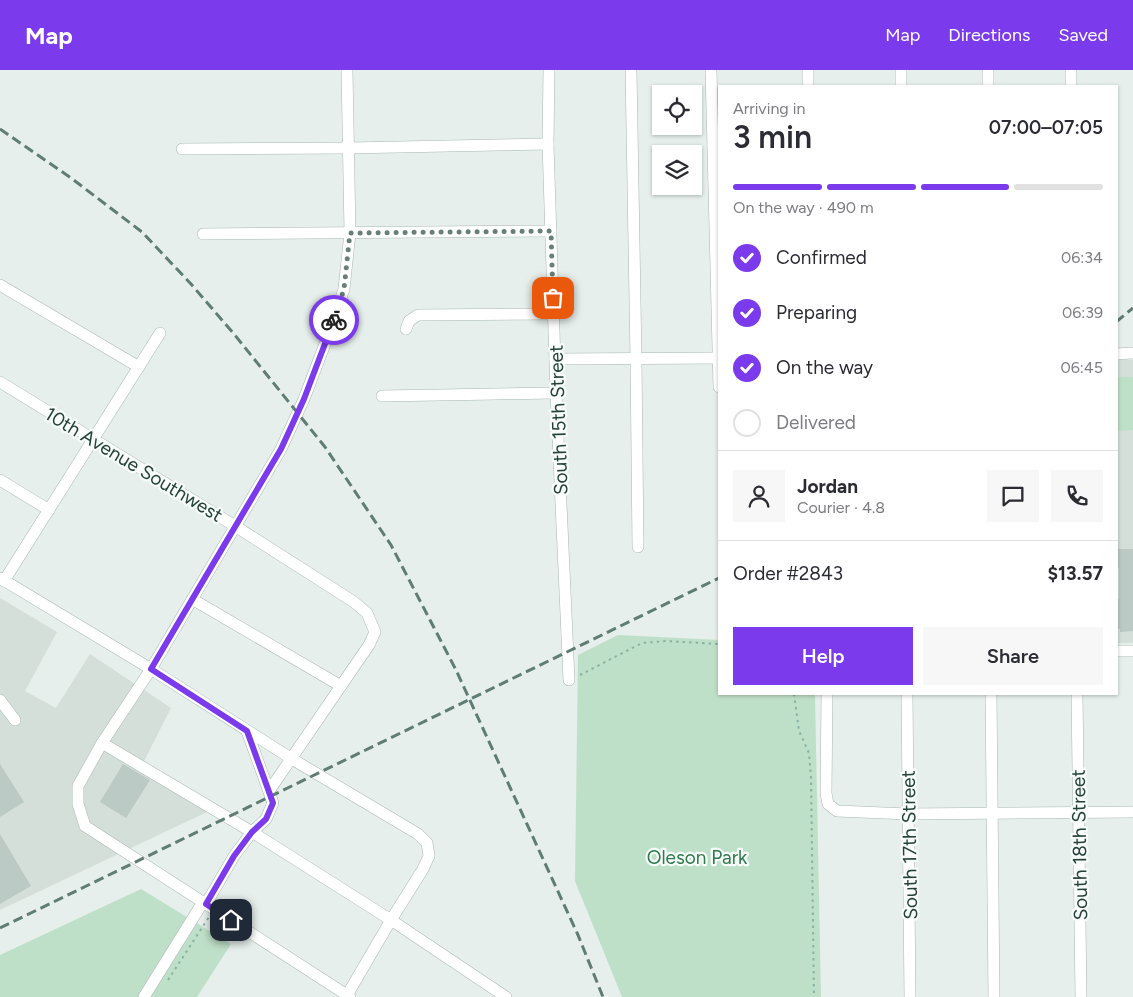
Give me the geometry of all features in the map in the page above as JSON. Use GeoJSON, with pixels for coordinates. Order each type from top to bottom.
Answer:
{"type":"FeatureCollection","features":[{"type":"Feature","properties":{"kind":"street"},"geometry":{"type":"LineString","coordinates":[[160,333],[2,580],[151,669],[292,759],[418,834],[427,843],[430,856],[348,996],[85,826],[78,804],[78,786],[102,743],[151,669],[281,449],[304,399],[333,323],[344,289],[350,233],[347,70]]}},
{"type":"Feature","properties":{"kind":"street","name":"South 15th Street"},"geometry":{"type":"LineString","coordinates":[[549,70],[548,144],[556,393],[569,680]]}},
{"type":"Feature","properties":{"kind":"street"},"geometry":{"type":"LineString","coordinates":[[631,70],[638,547]]}},
{"type":"Feature","properties":{"kind":"street"},"geometry":{"type":"LineString","coordinates":[[555,360],[718,358],[711,70]]}},
{"type":"Feature","properties":{"kind":"street"},"geometry":{"type":"LineString","coordinates":[[808,70],[808,85]]}},
{"type":"Feature","properties":{"kind":"street"},"geometry":{"type":"LineString","coordinates":[[901,70],[901,85]]}},
{"type":"Feature","properties":{"kind":"street"},"geometry":{"type":"LineString","coordinates":[[988,70],[988,85]]}},
{"type":"Feature","properties":{"kind":"street"},"geometry":{"type":"LineString","coordinates":[[1070,70],[1071,85]]}},
{"type":"Feature","properties":{"kind":"street"},"geometry":{"type":"LineString","coordinates":[[182,149],[548,144]]}},
{"type":"Feature","properties":{"kind":"street"},"geometry":{"type":"LineString","coordinates":[[203,234],[551,231]]}},
{"type":"Feature","properties":{"kind":"street"},"geometry":{"type":"LineString","coordinates":[[0,285],[139,367]]}},
{"type":"Feature","properties":{"kind":"street"},"geometry":{"type":"LineString","coordinates":[[406,329],[409,321],[418,315],[554,314]]}},
{"type":"Feature","properties":{"kind":"street"},"geometry":{"type":"LineString","coordinates":[[1118,354],[1133,353]]}},
{"type":"Feature","properties":{"kind":"street","name":"10th Avenue Southwest"},"geometry":{"type":"LineString","coordinates":[[0,382],[235,526],[354,602],[367,613],[375,632],[369,645],[341,686]]}},
{"type":"Feature","properties":{"kind":"street"},"geometry":{"type":"LineString","coordinates":[[382,396],[556,393]]}},
{"type":"Feature","properties":{"kind":"street"},"geometry":{"type":"LineString","coordinates":[[0,480],[48,510]]}},
{"type":"Feature","properties":{"kind":"street"},"geometry":{"type":"LineString","coordinates":[[192,599],[341,686],[270,791]]}},
{"type":"Feature","properties":{"kind":"street"},"geometry":{"type":"LineString","coordinates":[[1118,651],[1133,651]]}},
{"type":"Feature","properties":{"kind":"street"},"geometry":{"type":"LineString","coordinates":[[826,695],[826,792],[828,804],[836,811],[908,814],[1133,812]]}},
{"type":"Feature","properties":{"kind":"street","name":"South 17th Street"},"geometry":{"type":"LineString","coordinates":[[907,695],[910,997]]}},
{"type":"Feature","properties":{"kind":"street"},"geometry":{"type":"LineString","coordinates":[[991,695],[994,997]]}},
{"type":"Feature","properties":{"kind":"street","name":"South 18th Street"},"geometry":{"type":"LineString","coordinates":[[1077,695],[1080,997]]}},
{"type":"Feature","properties":{"kind":"street"},"geometry":{"type":"LineString","coordinates":[[0,700],[15,720]]}},
{"type":"Feature","properties":{"kind":"street"},"geometry":{"type":"LineString","coordinates":[[144,997],[207,905],[229,864],[252,832],[266,819],[273,803],[247,731]]}},
{"type":"Feature","properties":{"kind":"street"},"geometry":{"type":"LineString","coordinates":[[102,743],[252,832],[391,920],[506,997]]}},
{"type":"Feature","properties":{"kind":"path"},"geometry":{"type":"LineString","coordinates":[[569,680],[642,643],[667,641],[718,644]]}},
{"type":"Feature","properties":{"kind":"path"},"geometry":{"type":"LineString","coordinates":[[794,695],[799,731],[809,753],[811,778],[814,997]]}},
{"type":"Feature","properties":{"kind":"path"},"geometry":{"type":"LineString","coordinates":[[168,981],[207,905]]}},
{"type":"Feature","properties":{"kind":"shaded area"},"geometry":{"type":"Polygon","coordinates":[[[1118,360],[1133,360],[1133,643],[1118,643],[1118,360]]]}},
{"type":"Feature","properties":{"kind":"shaded area"},"geometry":{"type":"Polygon","coordinates":[[[0,598],[57,632],[25,691],[56,708],[90,654],[171,708],[140,769],[207,812],[0,910],[0,598]]]}},
{"type":"Feature","properties":{"kind":"green space"},"geometry":{"type":"Polygon","coordinates":[[[1118,377],[1133,377],[1133,430],[1118,431],[1118,377]]]}},
{"type":"Feature","properties":{"kind":"green space","name":"Oleson Park"},"geometry":{"type":"Polygon","coordinates":[[[618,635],[718,640],[718,695],[815,695],[821,997],[622,997],[575,881],[578,655],[618,635]]]}},
{"type":"Feature","properties":{"kind":"green space"},"geometry":{"type":"Polygon","coordinates":[[[141,889],[231,944],[197,997],[0,997],[0,955],[141,889]]]}},
{"type":"Feature","properties":{"kind":"building"},"geometry":{"type":"Polygon","coordinates":[[[1118,549],[1133,549],[1133,631],[1120,632],[1120,629],[1118,629],[1118,549]]]}},
{"type":"Feature","properties":{"kind":"building"},"geometry":{"type":"Polygon","coordinates":[[[0,764],[24,802],[0,817],[0,764]]]}},
{"type":"Feature","properties":{"kind":"building"},"geometry":{"type":"Polygon","coordinates":[[[123,764],[150,780],[126,818],[100,802],[123,764]]]}},
{"type":"Feature","properties":{"kind":"building"},"geometry":{"type":"Polygon","coordinates":[[[0,834],[31,886],[0,904],[0,834]]]}},
{"type":"Feature","properties":{"kind":"railway"},"geometry":{"type":"LineString","coordinates":[[0,129],[71,178],[142,232],[191,284],[234,334],[325,447],[391,545],[456,670],[578,935],[603,997]]}},
{"type":"Feature","properties":{"kind":"railway"},"geometry":{"type":"LineString","coordinates":[[1118,320],[1133,308]]}},
{"type":"Feature","properties":{"kind":"railway"},"geometry":{"type":"LineString","coordinates":[[0,928],[718,578]]}},
{"type":"Feature","properties":{"kind":"way so far"},"geometry":{"type":"LineString","coordinates":[[334,320],[344,289],[350,233],[551,231],[553,298]]}},
{"type":"Feature","properties":{"kind":"route"},"geometry":{"type":"LineString","coordinates":[[231,920],[206,904],[234,856],[252,832],[266,819],[273,803],[270,791],[247,731],[151,669],[281,449],[318,367],[334,320]]}}]}
